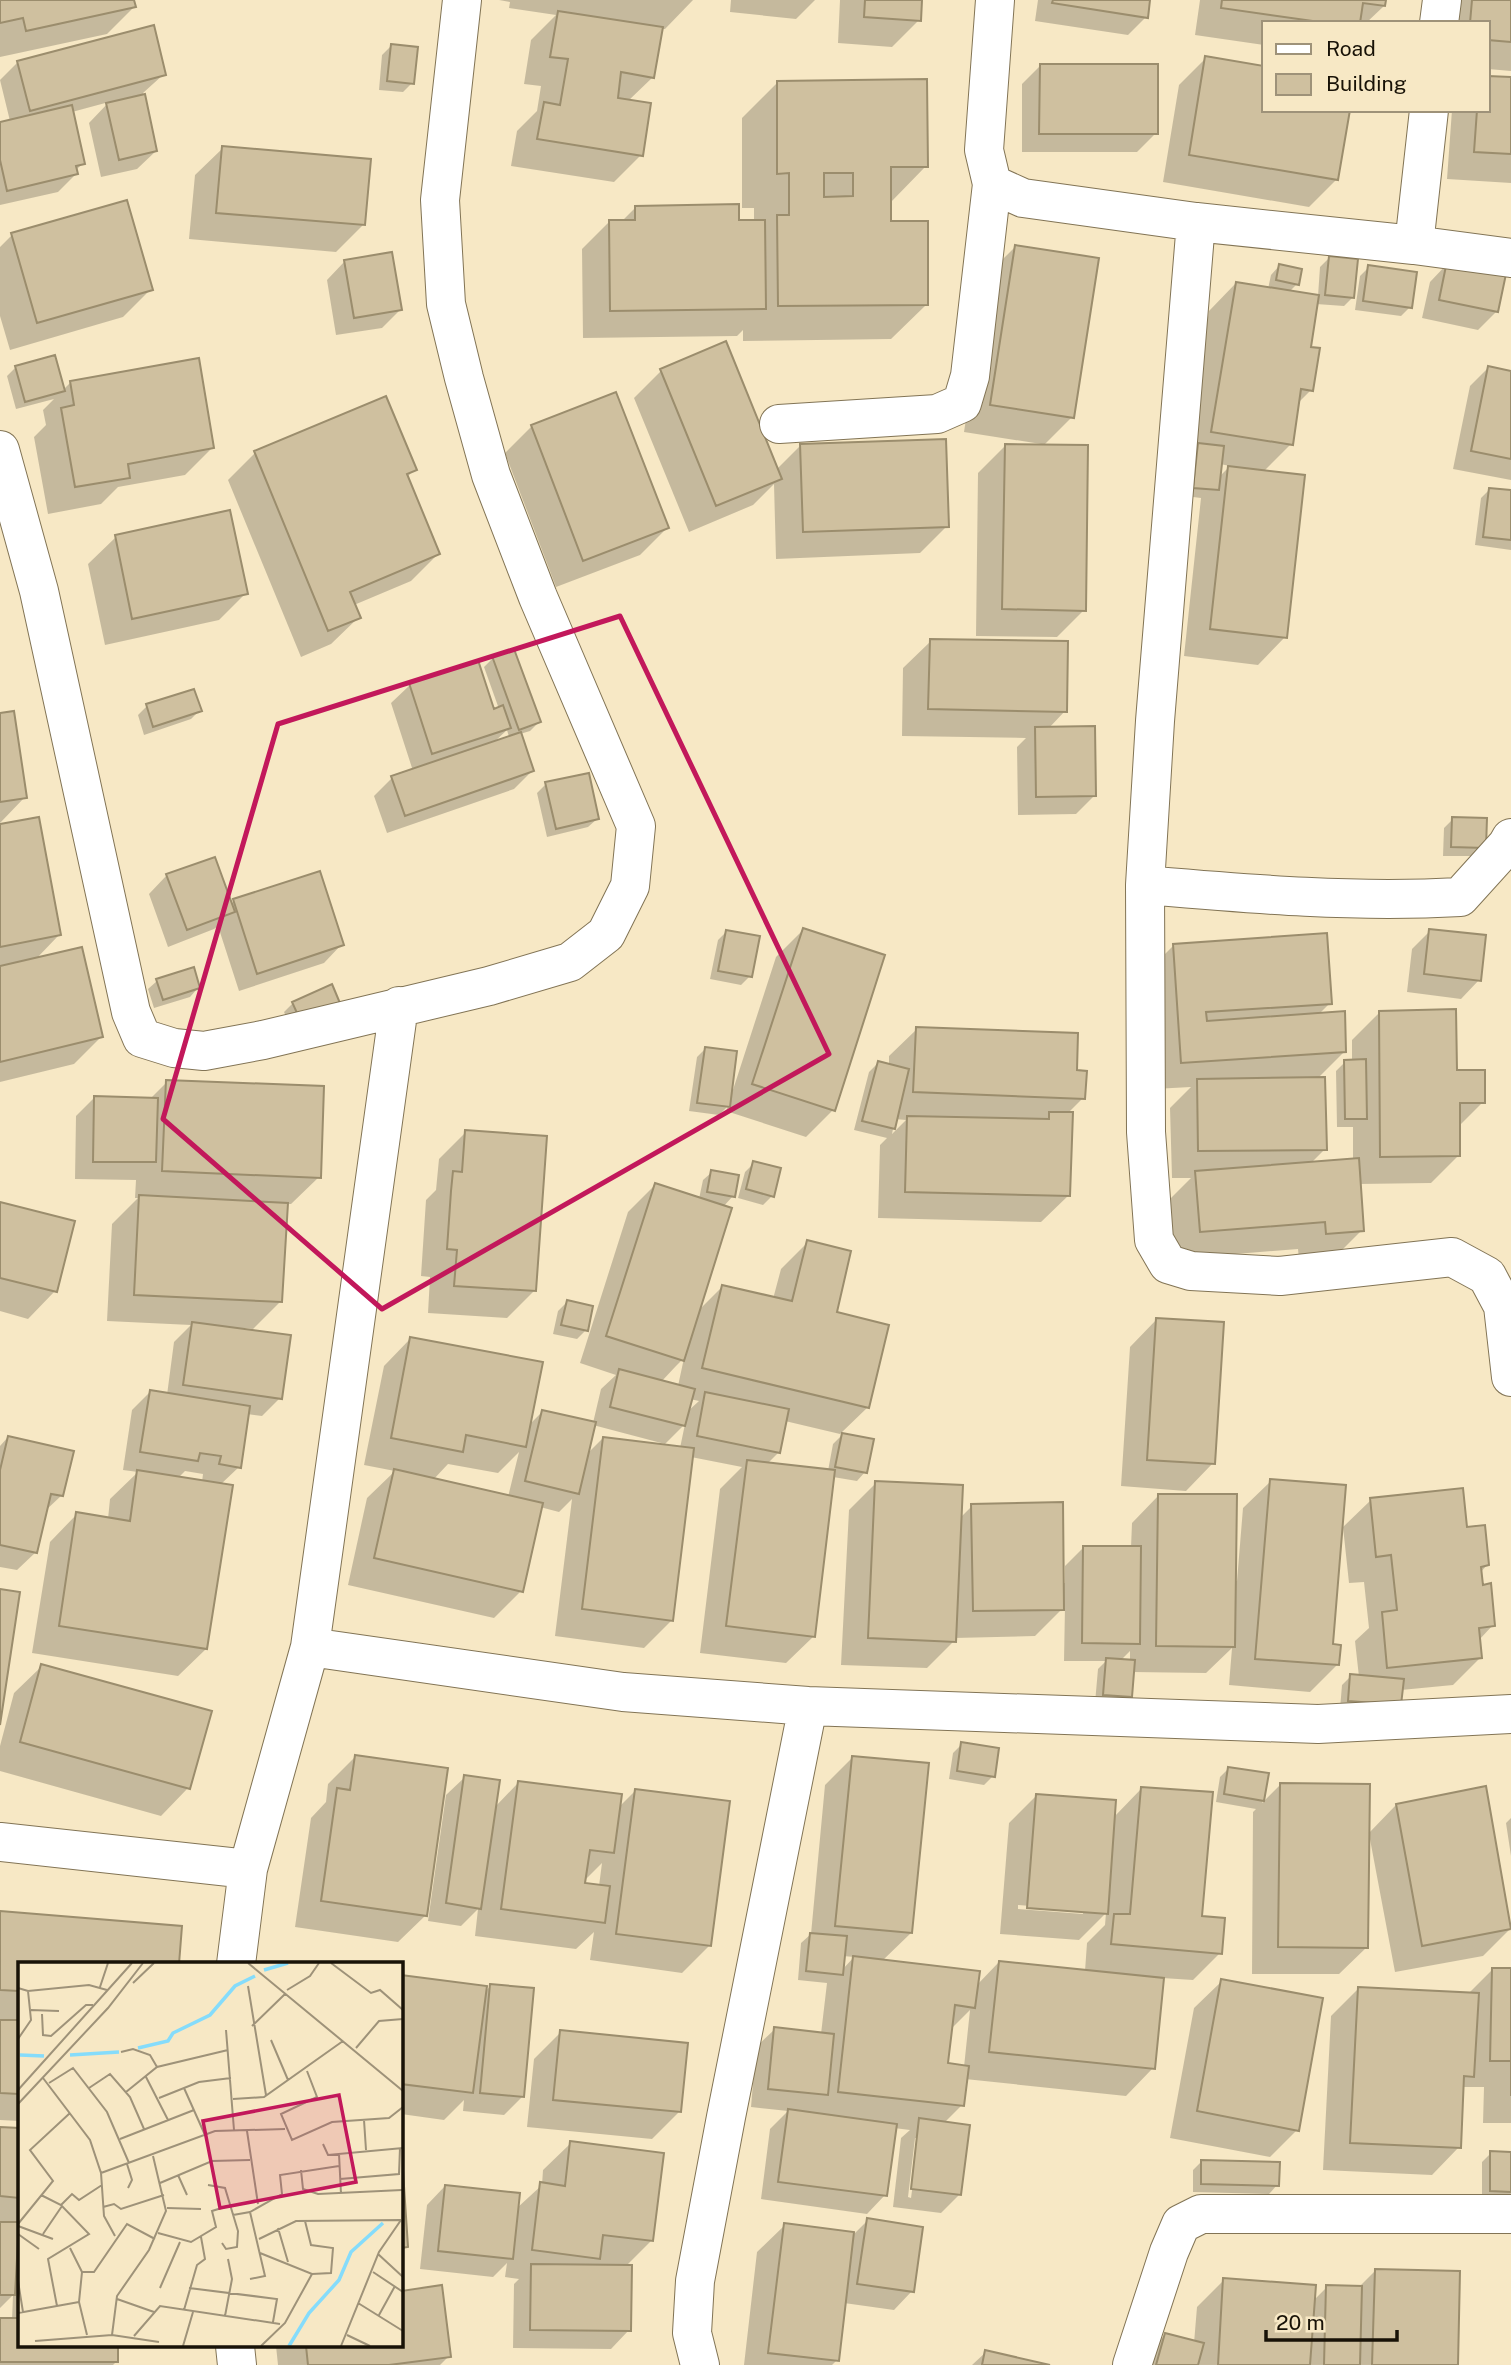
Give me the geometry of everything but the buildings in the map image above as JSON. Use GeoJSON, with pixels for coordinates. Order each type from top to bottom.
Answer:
{"type":"FeatureCollection","features":[{"type":"Feature","properties":{"kind":"street"},"geometry":{"type":"LineString","coordinates":[[0,450],[39,591],[131,1013],[142,1038],[174,1048],[204,1051],[263,1040],[489,986],[570,962],[606,934],[630,887],[636,826],[538,597],[491,475],[446,304],[440,200],[462,0]]}},
{"type":"Feature","properties":{"kind":"street"},"geometry":{"type":"LineString","coordinates":[[779,424],[937,414],[962,404],[970,376],[992,184],[984,150],[995,0]]}},
{"type":"Feature","properties":{"kind":"street"},"geometry":{"type":"LineString","coordinates":[[1439,21],[1442,0]]}},
{"type":"Feature","properties":{"kind":"street"},"geometry":{"type":"LineString","coordinates":[[1414,245],[1429,112]]}},
{"type":"Feature","properties":{"kind":"street"},"geometry":{"type":"LineString","coordinates":[[992,184],[1023,198],[1196,222],[1511,258]]}},
{"type":"Feature","properties":{"kind":"street"},"geometry":{"type":"LineString","coordinates":[[1196,222],[1156,707],[1145,885],[1146,1132],[1154,1240],[1168,1264],[1191,1271],[1280,1276],[1452,1257],[1487,1276],[1503,1307],[1511,1377]]}},
{"type":"Feature","properties":{"kind":"street"},"geometry":{"type":"LineString","coordinates":[[1145,885],[1291,898],[1396,901],[1460,897],[1511,838]]}},
{"type":"Feature","properties":{"kind":"street"},"geometry":{"type":"LineString","coordinates":[[236,1962],[248,1869],[310,1647],[399,1006]]}},
{"type":"Feature","properties":{"kind":"street"},"geometry":{"type":"LineString","coordinates":[[310,1647],[623,1692],[808,1706],[1318,1724],[1511,1714]]}},
{"type":"Feature","properties":{"kind":"street"},"geometry":{"type":"LineString","coordinates":[[700,2365],[692,2333],[695,2281],[808,1706]]}},
{"type":"Feature","properties":{"kind":"street"},"geometry":{"type":"LineString","coordinates":[[0,1842],[248,1869]]}},
{"type":"Feature","properties":{"kind":"street"},"geometry":{"type":"LineString","coordinates":[[1132,2365],[1169,2252],[1181,2224],[1201,2214],[1511,2214]]}},
{"type":"Feature","properties":{"kind":"highlighted area"},"geometry":{"type":"Polygon","coordinates":[[[620,616],[829,1054],[382,1309],[163,1119],[278,724],[620,616]]]}}]}
